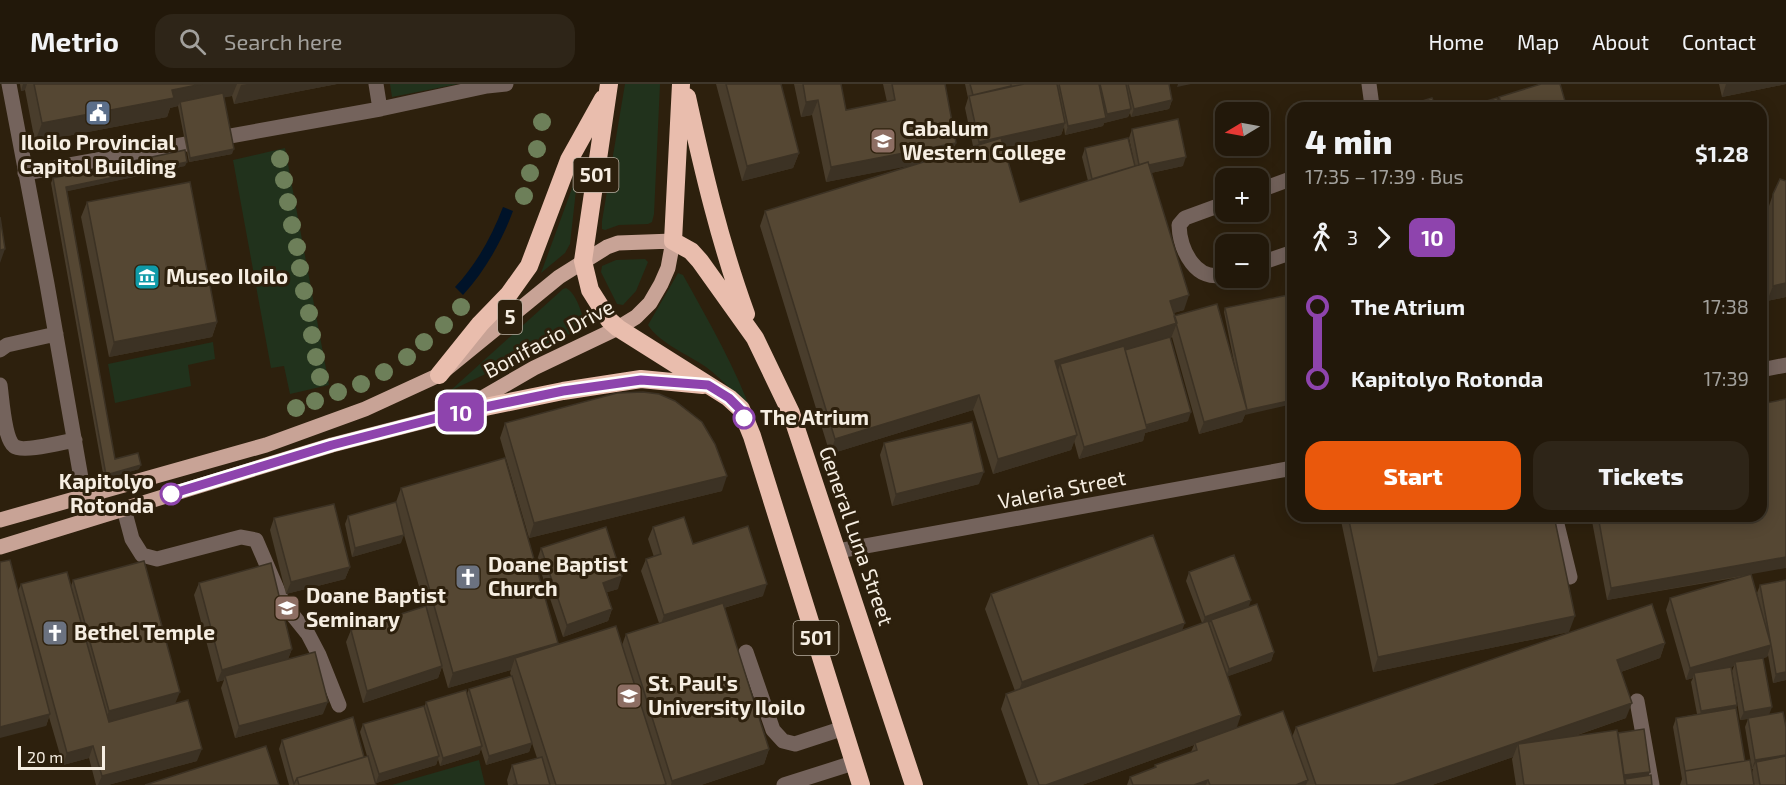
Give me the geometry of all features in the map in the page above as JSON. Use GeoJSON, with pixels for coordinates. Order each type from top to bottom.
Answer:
{"type":"FeatureCollection","features":[{"type":"Feature","properties":{"kind":"highway"},"geometry":{"type":"LineString","coordinates":[[674,241],[682,84]]}},
{"type":"Feature","properties":{"kind":"highway"},"geometry":{"type":"LineString","coordinates":[[682,84],[730,273],[755,338]]}},
{"type":"Feature","properties":{"kind":"highway"},"geometry":{"type":"LineString","coordinates":[[439,375],[480,324],[510,294],[529,266],[569,160],[608,87]]}},
{"type":"Feature","properties":{"kind":"highway","name":"501"},"geometry":{"type":"LineString","coordinates":[[608,87],[583,261],[590,291],[609,320],[618,328],[719,391],[741,410],[752,436],[861,785]]}},
{"type":"Feature","properties":{"kind":"highway","name":"General Luna Street"},"geometry":{"type":"LineString","coordinates":[[674,241],[691,251],[700,261],[755,338],[791,412],[914,785]]}},
{"type":"Feature","properties":{"kind":"highway"},"geometry":{"type":"LineString","coordinates":[[456,413],[563,391],[641,380],[708,385]]}},
{"type":"Feature","properties":{"kind":"main road","name":"Bonifacio Drive"},"geometry":{"type":"LineString","coordinates":[[0,520],[266,445],[365,409],[439,375],[559,277],[615,243],[674,241],[668,268],[661,284],[650,303],[636,316],[618,328],[534,368],[456,413],[332,445],[0,547]]}},
{"type":"Feature","properties":{"kind":"street"},"geometry":{"type":"LineString","coordinates":[[9,84],[84,495]]}},
{"type":"Feature","properties":{"kind":"street"},"geometry":{"type":"LineString","coordinates":[[376,84],[380,109]]}},
{"type":"Feature","properties":{"kind":"street"},"geometry":{"type":"LineString","coordinates":[[25,173],[506,84]]}},
{"type":"Feature","properties":{"kind":"street"},"geometry":{"type":"LineString","coordinates":[[1369,84],[1371,102]]}},
{"type":"Feature","properties":{"kind":"street"},"geometry":{"type":"LineString","coordinates":[[1269,187],[1287,180]]}},
{"type":"Feature","properties":{"kind":"street"},"geometry":{"type":"LineString","coordinates":[[1215,207],[1185,218],[1179,225],[1179,235],[1194,269],[1205,276],[1215,277]]}},
{"type":"Feature","properties":{"kind":"street"},"geometry":{"type":"LineString","coordinates":[[1269,260],[1287,254]]}},
{"type":"Feature","properties":{"kind":"street"},"geometry":{"type":"LineString","coordinates":[[0,351],[7,345],[56,334]]}},
{"type":"Feature","properties":{"kind":"street"},"geometry":{"type":"LineString","coordinates":[[1767,369],[1786,365]]}},
{"type":"Feature","properties":{"kind":"street"},"geometry":{"type":"LineString","coordinates":[[0,385],[8,436],[14,446],[22,449],[75,440]]}},
{"type":"Feature","properties":{"kind":"street","name":"Valeria Street"},"geometry":{"type":"LineString","coordinates":[[838,551],[1287,469]]}},
{"type":"Feature","properties":{"kind":"street"},"geometry":{"type":"LineString","coordinates":[[124,509],[132,539],[142,555],[157,559],[241,537],[256,540],[282,603],[308,634],[339,705]]}},
{"type":"Feature","properties":{"kind":"street"},"geometry":{"type":"LineString","coordinates":[[1556,522],[1570,577]]}},
{"type":"Feature","properties":{"kind":"street"},"geometry":{"type":"LineString","coordinates":[[746,652],[773,730],[783,741],[795,744],[844,728]]}},
{"type":"Feature","properties":{"kind":"street"},"geometry":{"type":"LineString","coordinates":[[1637,701],[1652,785]]}},
{"type":"Feature","properties":{"kind":"street"},"geometry":{"type":"LineString","coordinates":[[784,785],[853,763]]}},
{"type":"Feature","properties":{"kind":"green space"},"geometry":{"type":"Polygon","coordinates":[[[390,84],[458,84],[392,97],[390,84]]]}},
{"type":"Feature","properties":{"kind":"green space"},"geometry":{"type":"Polygon","coordinates":[[[625,84],[660,84],[654,214],[652,222],[648,224],[619,225],[605,230],[602,229],[602,221],[625,84]]]}},
{"type":"Feature","properties":{"kind":"green space"},"geometry":{"type":"Polygon","coordinates":[[[285,148],[329,385],[290,394],[284,366],[271,368],[233,160],[285,148]]]}},
{"type":"Feature","properties":{"kind":"green space"},"geometry":{"type":"Polygon","coordinates":[[[578,172],[570,244],[565,253],[541,273],[578,172]]]}},
{"type":"Feature","properties":{"kind":"green space"},"geometry":{"type":"Polygon","coordinates":[[[645,259],[648,262],[636,291],[623,305],[617,304],[601,272],[602,266],[616,260],[645,259]]]}},
{"type":"Feature","properties":{"kind":"green space"},"geometry":{"type":"Polygon","coordinates":[[[678,273],[683,275],[721,346],[754,419],[720,379],[706,367],[659,337],[648,325],[678,273]]]}},
{"type":"Feature","properties":{"kind":"green space"},"geometry":{"type":"Polygon","coordinates":[[[566,288],[573,294],[578,304],[584,325],[582,328],[450,391],[563,289],[566,288]]]}},
{"type":"Feature","properties":{"kind":"green space"},"geometry":{"type":"Polygon","coordinates":[[[213,342],[215,359],[188,365],[191,386],[115,403],[108,364],[213,342]]]}},
{"type":"Feature","properties":{"kind":"green space"},"geometry":{"type":"Polygon","coordinates":[[[479,760],[485,785],[392,785],[479,760]]]}},
{"type":"Feature","properties":{"kind":"water"},"geometry":{"type":"Polygon","coordinates":[[[503,207],[513,211],[504,233],[486,266],[463,295],[455,287],[483,250],[503,207]]]}},
{"type":"Feature","properties":{"kind":"building"},"geometry":{"type":"Polygon","coordinates":[[[34,84],[202,84],[172,90],[174,98],[42,123],[34,84]]]}},
{"type":"Feature","properties":{"kind":"building"},"geometry":{"type":"Polygon","coordinates":[[[726,84],[781,84],[799,153],[747,166],[726,84]]]}},
{"type":"Feature","properties":{"kind":"building","name":"Cabalum Western College"},"geometry":{"type":"Polygon","coordinates":[[[803,84],[841,84],[846,110],[895,100],[892,84],[945,84],[956,143],[831,167],[818,100],[806,102],[803,84]]]}},
{"type":"Feature","properties":{"kind":"building"},"geometry":{"type":"Polygon","coordinates":[[[970,84],[1011,84],[1011,86],[973,95],[970,84]]]}},
{"type":"Feature","properties":{"kind":"building"},"geometry":{"type":"Polygon","coordinates":[[[1024,84],[1057,84],[1065,123],[979,142],[969,96],[1024,84]]]}},
{"type":"Feature","properties":{"kind":"building"},"geometry":{"type":"Polygon","coordinates":[[[1059,84],[1099,84],[1106,118],[1068,126],[1059,84]]]}},
{"type":"Feature","properties":{"kind":"building"},"geometry":{"type":"Polygon","coordinates":[[[1100,84],[1126,84],[1131,109],[1107,114],[1100,84]]]}},
{"type":"Feature","properties":{"kind":"building"},"geometry":{"type":"Polygon","coordinates":[[[1128,84],[1169,84],[1172,100],[1134,109],[1128,84]]]}},
{"type":"Feature","properties":{"kind":"building"},"geometry":{"type":"Polygon","coordinates":[[[1541,84],[1560,84],[1565,102],[1501,102],[1499,97],[1541,84]]]}},
{"type":"Feature","properties":{"kind":"building"},"geometry":{"type":"Polygon","coordinates":[[[223,93],[234,149],[190,158],[180,102],[223,93]]]}},
{"type":"Feature","properties":{"kind":"building"},"geometry":{"type":"Polygon","coordinates":[[[1432,98],[1434,102],[1419,102],[1432,98]]]}},
{"type":"Feature","properties":{"kind":"building"},"geometry":{"type":"Polygon","coordinates":[[[1497,98],[1498,102],[1483,102],[1497,98]]]}},
{"type":"Feature","properties":{"kind":"building"},"geometry":{"type":"Polygon","coordinates":[[[1178,119],[1186,157],[1139,165],[1132,129],[1178,119]]]}},
{"type":"Feature","properties":{"kind":"building","name":"The Atrium"},"geometry":{"type":"Polygon","coordinates":[[[1001,138],[1020,202],[1148,162],[1189,295],[1170,301],[1177,323],[1055,361],[1077,435],[998,459],[979,395],[835,439],[765,211],[1001,138]]]}},
{"type":"Feature","properties":{"kind":"building"},"geometry":{"type":"Polygon","coordinates":[[[1128,138],[1135,166],[1092,179],[1085,148],[1128,138]]]}},
{"type":"Feature","properties":{"kind":"building"},"geometry":{"type":"Polygon","coordinates":[[[185,150],[187,162],[66,187],[115,459],[138,453],[141,465],[106,475],[53,178],[185,150]]]}},
{"type":"Feature","properties":{"kind":"building"},"geometry":{"type":"Polygon","coordinates":[[[1780,179],[1786,181],[1786,283],[1773,286],[1773,194],[1780,179]]]}},
{"type":"Feature","properties":{"kind":"building","name":"Museo Iloilo"},"geometry":{"type":"Polygon","coordinates":[[[190,182],[217,322],[114,342],[87,202],[190,182]]]}},
{"type":"Feature","properties":{"kind":"building"},"geometry":{"type":"Polygon","coordinates":[[[0,217],[5,249],[0,250],[0,217]]]}},
{"type":"Feature","properties":{"kind":"building"},"geometry":{"type":"Polygon","coordinates":[[[1287,295],[1287,401],[1247,410],[1225,308],[1287,295]]]}},
{"type":"Feature","properties":{"kind":"building"},"geometry":{"type":"Polygon","coordinates":[[[1217,304],[1247,410],[1204,422],[1174,316],[1217,304]]]}},
{"type":"Feature","properties":{"kind":"building"},"geometry":{"type":"Polygon","coordinates":[[[1170,337],[1191,412],[1146,425],[1125,350],[1170,337]]]}},
{"type":"Feature","properties":{"kind":"building"},"geometry":{"type":"Polygon","coordinates":[[[1124,346],[1147,429],[1084,447],[1060,364],[1124,346]]]}},
{"type":"Feature","properties":{"kind":"building"},"geometry":{"type":"Polygon","coordinates":[[[617,393],[659,394],[675,401],[702,422],[715,444],[727,476],[534,523],[505,423],[617,393]]]}},
{"type":"Feature","properties":{"kind":"building"},"geometry":{"type":"Polygon","coordinates":[[[1786,399],[1786,557],[1611,588],[1599,522],[1767,522],[1767,403],[1786,399]]]}},
{"type":"Feature","properties":{"kind":"building"},"geometry":{"type":"Polygon","coordinates":[[[972,422],[984,472],[896,494],[884,443],[972,422]]]}},
{"type":"Feature","properties":{"kind":"building"},"geometry":{"type":"Polygon","coordinates":[[[505,458],[558,643],[453,673],[401,488],[505,458]]]}},
{"type":"Feature","properties":{"kind":"building"},"geometry":{"type":"Polygon","coordinates":[[[396,502],[404,535],[355,548],[348,516],[396,502]]]}},
{"type":"Feature","properties":{"kind":"building"},"geometry":{"type":"Polygon","coordinates":[[[334,504],[350,567],[291,582],[274,518],[334,504]]]}},
{"type":"Feature","properties":{"kind":"building"},"geometry":{"type":"Polygon","coordinates":[[[684,517],[693,544],[748,526],[767,584],[664,615],[646,559],[661,554],[653,527],[684,517]]]}},
{"type":"Feature","properties":{"kind":"building"},"geometry":{"type":"Polygon","coordinates":[[[1349,522],[1555,522],[1575,616],[1378,657],[1349,522]]]}},
{"type":"Feature","properties":{"kind":"building"},"geometry":{"type":"Polygon","coordinates":[[[606,527],[622,576],[603,583],[612,609],[567,625],[541,548],[606,527]]]}},
{"type":"Feature","properties":{"kind":"building"},"geometry":{"type":"Polygon","coordinates":[[[1153,535],[1185,623],[1022,682],[991,594],[1153,535]]]}},
{"type":"Feature","properties":{"kind":"building"},"geometry":{"type":"Polygon","coordinates":[[[1234,555],[1251,600],[1205,617],[1189,572],[1234,555]]]}},
{"type":"Feature","properties":{"kind":"building"},"geometry":{"type":"Polygon","coordinates":[[[10,560],[50,714],[0,727],[0,562],[10,560]]]}},
{"type":"Feature","properties":{"kind":"building"},"geometry":{"type":"Polygon","coordinates":[[[144,561],[180,692],[109,711],[73,580],[144,561]]]}},
{"type":"Feature","properties":{"kind":"building"},"geometry":{"type":"Polygon","coordinates":[[[271,563],[292,649],[222,670],[199,583],[271,563]]]}},
{"type":"Feature","properties":{"kind":"building"},"geometry":{"type":"Polygon","coordinates":[[[67,572],[109,722],[188,700],[202,749],[102,776],[93,746],[67,753],[21,584],[67,572]]]}},
{"type":"Feature","properties":{"kind":"building"},"geometry":{"type":"Polygon","coordinates":[[[1751,574],[1771,645],[1690,668],[1670,598],[1751,574]]]}},
{"type":"Feature","properties":{"kind":"building"},"geometry":{"type":"Polygon","coordinates":[[[1786,580],[1786,672],[1776,674],[1760,585],[1786,580]]]}},
{"type":"Feature","properties":{"kind":"building"},"geometry":{"type":"Polygon","coordinates":[[[723,603],[769,749],[672,781],[626,634],[723,603]]]}},
{"type":"Feature","properties":{"kind":"building"},"geometry":{"type":"Polygon","coordinates":[[[1257,604],[1274,652],[1229,669],[1211,620],[1257,604]]]}},
{"type":"Feature","properties":{"kind":"building"},"geometry":{"type":"Polygon","coordinates":[[[1652,604],[1665,643],[1617,660],[1632,703],[1394,785],[1316,785],[1296,727],[1652,604]]]}},
{"type":"Feature","properties":{"kind":"building"},"geometry":{"type":"Polygon","coordinates":[[[426,606],[442,666],[367,691],[351,630],[426,606]]]}},
{"type":"Feature","properties":{"kind":"building"},"geometry":{"type":"Polygon","coordinates":[[[1208,621],[1241,715],[1046,785],[1039,785],[1006,694],[1208,621]]]}},
{"type":"Feature","properties":{"kind":"building"},"geometry":{"type":"Polygon","coordinates":[[[616,626],[666,784],[556,785],[515,658],[616,626]]]}},
{"type":"Feature","properties":{"kind":"building"},"geometry":{"type":"Polygon","coordinates":[[[315,652],[328,702],[239,726],[225,676],[315,652]]]}},
{"type":"Feature","properties":{"kind":"building"},"geometry":{"type":"Polygon","coordinates":[[[1763,658],[1772,707],[1744,712],[1735,662],[1763,658]]]}},
{"type":"Feature","properties":{"kind":"building"},"geometry":{"type":"Polygon","coordinates":[[[1731,667],[1737,705],[1701,711],[1694,673],[1731,667]]]}},
{"type":"Feature","properties":{"kind":"building"},"geometry":{"type":"Polygon","coordinates":[[[512,676],[532,743],[489,756],[469,689],[512,676]]]}},
{"type":"Feature","properties":{"kind":"building"},"geometry":{"type":"Polygon","coordinates":[[[466,690],[482,746],[443,758],[426,702],[466,690]]]}},
{"type":"Feature","properties":{"kind":"building"},"geometry":{"type":"Polygon","coordinates":[[[424,706],[439,756],[379,774],[363,724],[424,706]]]}},
{"type":"Feature","properties":{"kind":"building"},"geometry":{"type":"Polygon","coordinates":[[[1736,708],[1745,761],[1685,771],[1676,718],[1736,708]]]}},
{"type":"Feature","properties":{"kind":"building"},"geometry":{"type":"Polygon","coordinates":[[[1283,711],[1308,780],[1296,785],[1210,785],[1208,780],[1194,785],[1133,785],[1130,777],[1197,750],[1195,743],[1283,711]]]}},
{"type":"Feature","properties":{"kind":"building"},"geometry":{"type":"Polygon","coordinates":[[[1783,712],[1786,727],[1786,755],[1755,760],[1748,718],[1783,712]]]}},
{"type":"Feature","properties":{"kind":"building"},"geometry":{"type":"Polygon","coordinates":[[[353,717],[364,757],[297,778],[294,784],[282,740],[353,717]]]}},
{"type":"Feature","properties":{"kind":"building"},"geometry":{"type":"Polygon","coordinates":[[[1644,729],[1650,772],[1624,775],[1618,733],[1644,729]]]}},
{"type":"Feature","properties":{"kind":"building"},"geometry":{"type":"Polygon","coordinates":[[[1617,730],[1625,785],[1524,785],[1518,744],[1617,730]]]}},
{"type":"Feature","properties":{"kind":"building"},"geometry":{"type":"Polygon","coordinates":[[[266,746],[279,785],[145,785],[266,746]]]}},
{"type":"Feature","properties":{"kind":"building"},"geometry":{"type":"Polygon","coordinates":[[[368,756],[376,785],[299,785],[297,778],[368,756]]]}},
{"type":"Feature","properties":{"kind":"building"},"geometry":{"type":"Polygon","coordinates":[[[1786,756],[1786,785],[1760,785],[1756,762],[1786,756]]]}},
{"type":"Feature","properties":{"kind":"building"},"geometry":{"type":"Polygon","coordinates":[[[542,757],[550,785],[513,785],[517,784],[512,765],[542,757]]]}},
{"type":"Feature","properties":{"kind":"building"},"geometry":{"type":"Polygon","coordinates":[[[1750,760],[1754,785],[1687,785],[1685,771],[1750,760]]]}},
{"type":"Feature","properties":{"kind":"building"},"geometry":{"type":"Polygon","coordinates":[[[1651,775],[1652,785],[1626,785],[1625,779],[1651,775]]]}},
{"type":"Feature","properties":{"kind":"bus line","name":"10"},"geometry":{"type":"LineString","coordinates":[[171,494],[332,445],[456,413],[563,391],[641,380],[708,385],[729,398],[741,410],[744,418]]}},
{"type":"Feature","properties":{"kind":"place","name":"Iloilo Provincial Capitol Building"},"geometry":{"type":"Point","coordinates":[98,113]}},
{"type":"Feature","properties":{"kind":"place","name":"Cabalum Western College"},"geometry":{"type":"Point","coordinates":[883,141]}},
{"type":"Feature","properties":{"kind":"place","name":"Museo Iloilo"},"geometry":{"type":"Point","coordinates":[147,277]}},
{"type":"Feature","properties":{"kind":"place","name":"The Atrium"},"geometry":{"type":"Point","coordinates":[744,418]}},
{"type":"Feature","properties":{"kind":"place","name":"Kapitolyo Rotonda"},"geometry":{"type":"Point","coordinates":[171,494]}},
{"type":"Feature","properties":{"kind":"place","name":"Doane Baptist Church"},"geometry":{"type":"Point","coordinates":[468,577]}},
{"type":"Feature","properties":{"kind":"place","name":"Doane Baptist Seminary"},"geometry":{"type":"Point","coordinates":[287,608]}},
{"type":"Feature","properties":{"kind":"place","name":"Bethel Temple"},"geometry":{"type":"Point","coordinates":[55,633]}},
{"type":"Feature","properties":{"kind":"place","name":"St. Paul's University Iloilo"},"geometry":{"type":"Point","coordinates":[629,696]}}]}
